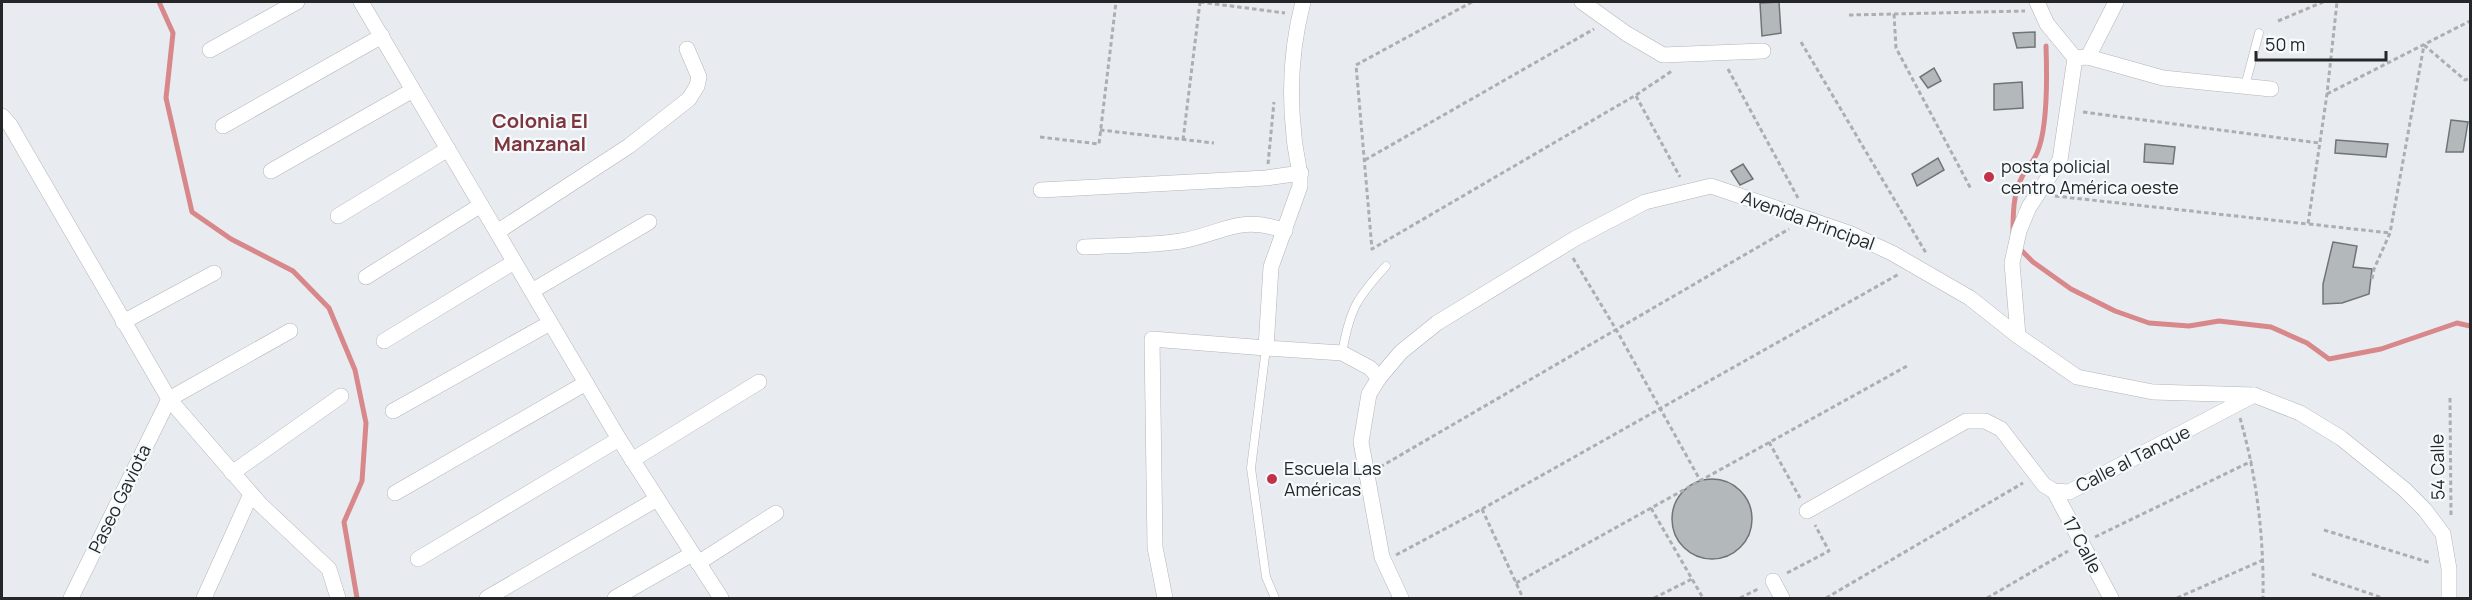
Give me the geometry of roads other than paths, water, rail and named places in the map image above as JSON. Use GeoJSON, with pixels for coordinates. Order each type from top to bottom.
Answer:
{"type":"FeatureCollection","features":[{"type":"Feature","properties":{"kind":"street"},"geometry":{"type":"LineString","coordinates":[[210,50],[297,2]]}},
{"type":"Feature","properties":{"kind":"street"},"geometry":{"type":"LineString","coordinates":[[361,2],[619,439],[721,598]]}},
{"type":"Feature","properties":{"kind":"street"},"geometry":{"type":"LineString","coordinates":[[1582,2],[1663,55],[1763,51]]}},
{"type":"Feature","properties":{"kind":"street"},"geometry":{"type":"LineString","coordinates":[[2018,336],[2012,263],[2019,231],[2029,207],[2060,160],[2066,110],[2082,58],[2116,2]]}},
{"type":"Feature","properties":{"kind":"street"},"geometry":{"type":"LineString","coordinates":[[2038,6],[2057,37],[2082,58],[2163,78],[2271,89]]}},
{"type":"Feature","properties":{"kind":"street"},"geometry":{"type":"LineString","coordinates":[[1266,348],[1270,267],[1300,186],[1301,173],[1294,137],[1292,97],[1294,51],[1302,9]]}},
{"type":"Feature","properties":{"kind":"street"},"geometry":{"type":"LineString","coordinates":[[223,126],[382,36]]}},
{"type":"Feature","properties":{"kind":"street"},"geometry":{"type":"LineString","coordinates":[[497,232],[629,146],[690,99],[698,86],[699,77],[687,49]]}},
{"type":"Feature","properties":{"kind":"street"},"geometry":{"type":"LineString","coordinates":[[271,171],[414,90]]}},
{"type":"Feature","properties":{"kind":"street"},"geometry":{"type":"LineString","coordinates":[[2,116],[10,125],[169,399],[251,494],[329,569],[338,598]]}},
{"type":"Feature","properties":{"kind":"street"},"geometry":{"type":"LineString","coordinates":[[338,216],[448,149]]}},
{"type":"Feature","properties":{"kind":"street"},"geometry":{"type":"LineString","coordinates":[[1041,190],[1266,178],[1301,173]]}},
{"type":"Feature","properties":{"kind":"street","name":"Avenida Principal"},"geometry":{"type":"LineString","coordinates":[[1401,598],[1384,562],[1361,442],[1369,394],[1379,378],[1401,352],[1437,323],[1565,245],[1645,202],[1711,186],[1849,233],[1914,266],[1971,298],[2018,336],[2077,377],[2153,392],[2254,395],[2300,413],[2341,438],[2404,489],[2425,510],[2443,534],[2449,568],[2449,598]]}},
{"type":"Feature","properties":{"kind":"street"},"geometry":{"type":"LineString","coordinates":[[366,277],[481,205]]}},
{"type":"Feature","properties":{"kind":"street"},"geometry":{"type":"LineString","coordinates":[[532,291],[649,222]]}},
{"type":"Feature","properties":{"kind":"street"},"geometry":{"type":"LineString","coordinates":[[1084,247],[1182,241],[1236,224],[1271,226],[1285,231]]}},
{"type":"Feature","properties":{"kind":"street"},"geometry":{"type":"LineString","coordinates":[[384,341],[514,262]]}},
{"type":"Feature","properties":{"kind":"street"},"geometry":{"type":"LineString","coordinates":[[123,322],[214,273]]}},
{"type":"Feature","properties":{"kind":"street"},"geometry":{"type":"LineString","coordinates":[[393,411],[550,323]]}},
{"type":"Feature","properties":{"kind":"street"},"geometry":{"type":"LineString","coordinates":[[169,399],[290,331]]}},
{"type":"Feature","properties":{"kind":"street"},"geometry":{"type":"LineString","coordinates":[[1165,598],[1155,547],[1152,339],[1342,353],[1370,368],[1379,378]]}},
{"type":"Feature","properties":{"kind":"street"},"geometry":{"type":"LineString","coordinates":[[632,460],[759,382]]}},
{"type":"Feature","properties":{"kind":"street"},"geometry":{"type":"LineString","coordinates":[[395,493],[586,383]]}},
{"type":"Feature","properties":{"kind":"street","name":"Calle al Tanque"},"geometry":{"type":"LineString","coordinates":[[1808,511],[1966,421],[1985,421],[2001,429],[2044,485],[2054,491],[2068,492],[2254,395]]}},
{"type":"Feature","properties":{"kind":"street"},"geometry":{"type":"LineString","coordinates":[[232,473],[341,396]]}},
{"type":"Feature","properties":{"kind":"street","name":"Paseo Gaviota"},"geometry":{"type":"LineString","coordinates":[[71,598],[169,399]]}},
{"type":"Feature","properties":{"kind":"street"},"geometry":{"type":"LineString","coordinates":[[418,559],[619,439]]}},
{"type":"Feature","properties":{"kind":"street","name":"17 Calle"},"geometry":{"type":"LineString","coordinates":[[2054,491],[2111,598]]}},
{"type":"Feature","properties":{"kind":"street"},"geometry":{"type":"LineString","coordinates":[[204,598],[251,494]]}},
{"type":"Feature","properties":{"kind":"street"},"geometry":{"type":"LineString","coordinates":[[487,598],[657,500]]}},
{"type":"Feature","properties":{"kind":"street"},"geometry":{"type":"LineString","coordinates":[[615,598],[695,559],[776,513]]}},
{"type":"Feature","properties":{"kind":"street"},"geometry":{"type":"LineString","coordinates":[[1773,581],[1782,598]]}},
{"type":"Feature","properties":{"kind":"lane"},"geometry":{"type":"LineString","coordinates":[[2245,86],[2259,33]]}},
{"type":"Feature","properties":{"kind":"lane"},"geometry":{"type":"LineString","coordinates":[[1342,353],[1348,321],[1362,292],[1386,266]]}},
{"type":"Feature","properties":{"kind":"lane"},"geometry":{"type":"LineString","coordinates":[[1266,348],[1251,468],[1266,577],[1275,598]]}},
{"type":"Feature","properties":{"kind":"waterway"},"geometry":{"type":"LineString","coordinates":[[159,2],[173,33],[166,98],[192,212],[231,239],[293,271],[329,308],[355,370],[366,423],[362,481],[344,522],[357,598]]}},
{"type":"Feature","properties":{"kind":"waterway"},"geometry":{"type":"LineString","coordinates":[[2013,233],[2013,211],[2017,190],[2041,142],[2046,101],[2046,46]]}},
{"type":"Feature","properties":{"kind":"waterway"},"geometry":{"type":"LineString","coordinates":[[2017,246],[2033,262],[2071,289],[2115,311],[2149,323],[2189,326],[2219,321],[2271,327],[2307,343],[2329,359],[2381,349],[2457,323],[2470,326]]}},
{"type":"Feature","properties":{"kind":"place","name":"posta policial centro América oeste"},"geometry":{"type":"Point","coordinates":[1989,177]}},
{"type":"Feature","properties":{"kind":"place","name":"Escuela Las Américas"},"geometry":{"type":"Point","coordinates":[1272,479]}},
{"type":"Feature","properties":{"kind":"district","name":"Colonia El Manzanal"},"geometry":{"type":"Point","coordinates":[540,132]}}]}
